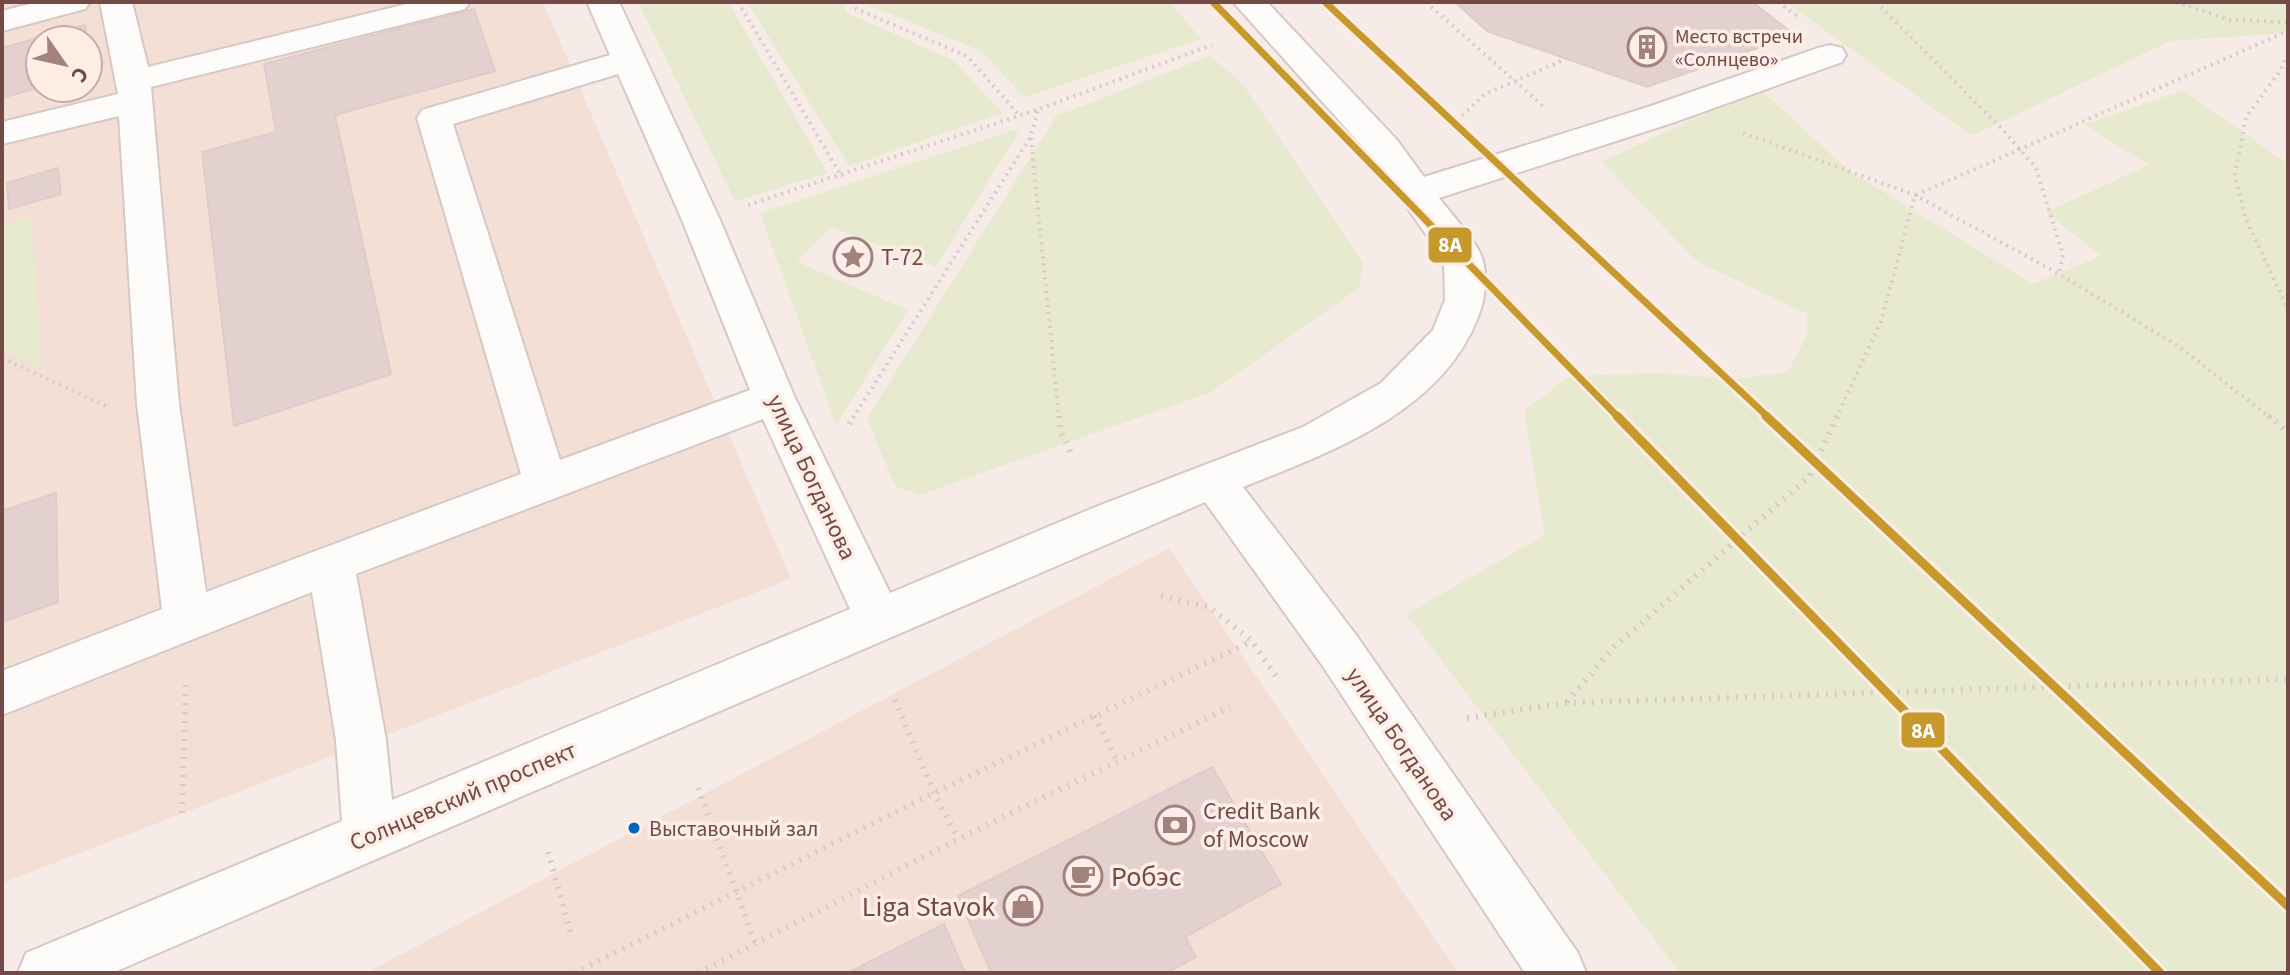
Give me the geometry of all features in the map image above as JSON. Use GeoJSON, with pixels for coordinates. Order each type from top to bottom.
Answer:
{"type":"FeatureCollection","features":[{"type":"Feature","properties":{"kind":"street"},"geometry":{"type":"LineString","coordinates":[[2,21],[74,2]]}},
{"type":"Feature","properties":{"kind":"street"},"geometry":{"type":"LineString","coordinates":[[116,2],[135,91],[158,404],[187,622]]}},
{"type":"Feature","properties":{"kind":"street"},"geometry":{"type":"LineString","coordinates":[[2,133],[135,91],[454,2]]}},
{"type":"Feature","properties":{"kind":"street","name":"улица Богданова"},"geometry":{"type":"LineString","coordinates":[[603,2],[701,220],[774,398],[879,620]]}},
{"type":"Feature","properties":{"kind":"street"},"geometry":{"type":"LineString","coordinates":[[879,620],[1318,439],[1396,394],[1450,338],[1465,300],[1463,258],[1384,148],[1249,2]]}},
{"type":"Feature","properties":{"kind":"street"},"geometry":{"type":"LineString","coordinates":[[1418,192],[1660,115],[1830,55]]}},
{"type":"Feature","properties":{"kind":"street"},"geometry":{"type":"LineString","coordinates":[[546,484],[434,118],[628,60]]}},
{"type":"Feature","properties":{"kind":"street"},"geometry":{"type":"LineString","coordinates":[[2,693],[331,564],[774,398]]}},
{"type":"Feature","properties":{"kind":"street","name":"улица Богданова"},"geometry":{"type":"LineString","coordinates":[[1213,480],[1339,650],[1558,973]]}},
{"type":"Feature","properties":{"kind":"street"},"geometry":{"type":"LineString","coordinates":[[331,564],[361,740],[369,835]]}},
{"type":"Feature","properties":{"kind":"street","name":"Солнцевский проспект"},"geometry":{"type":"LineString","coordinates":[[46,973],[879,620]]}},
{"type":"Feature","properties":{"kind":"path"},"geometry":{"type":"LineString","coordinates":[[738,2],[842,177]]}},
{"type":"Feature","properties":{"kind":"path"},"geometry":{"type":"LineString","coordinates":[[853,2],[854,8],[967,56],[1019,115]]}},
{"type":"Feature","properties":{"kind":"path"},"geometry":{"type":"LineString","coordinates":[[1426,2],[1580,140]]}},
{"type":"Feature","properties":{"kind":"path"},"geometry":{"type":"LineString","coordinates":[[1876,2],[2036,168],[2063,255],[2059,274]]}},
{"type":"Feature","properties":{"kind":"path"},"geometry":{"type":"LineString","coordinates":[[2176,2],[2191,10],[2258,26],[2288,22]]}},
{"type":"Feature","properties":{"kind":"path"},"geometry":{"type":"LineString","coordinates":[[1915,195],[2288,31]]}},
{"type":"Feature","properties":{"kind":"path"},"geometry":{"type":"LineString","coordinates":[[735,209],[842,177],[1212,45]]}},
{"type":"Feature","properties":{"kind":"path"},"geometry":{"type":"LineString","coordinates":[[2288,54],[2278,74],[2246,117],[2235,175],[2245,217],[2288,309]]}},
{"type":"Feature","properties":{"kind":"path"},"geometry":{"type":"LineString","coordinates":[[1452,125],[1485,94],[1566,59]]}},
{"type":"Feature","properties":{"kind":"path"},"geometry":{"type":"LineString","coordinates":[[849,424],[1031,136],[1039,109]]}},
{"type":"Feature","properties":{"kind":"path"},"geometry":{"type":"LineString","coordinates":[[1660,115],[1713,122],[1915,195],[2059,274],[2178,346],[2288,432]]}},
{"type":"Feature","properties":{"kind":"path"},"geometry":{"type":"LineString","coordinates":[[1031,136],[1060,430],[1071,453]]}},
{"type":"Feature","properties":{"kind":"path"},"geometry":{"type":"LineString","coordinates":[[1566,703],[1614,647],[1809,477],[1881,322],[1915,195]]}},
{"type":"Feature","properties":{"kind":"path"},"geometry":{"type":"LineString","coordinates":[[2,358],[111,408]]}},
{"type":"Feature","properties":{"kind":"path"},"geometry":{"type":"LineString","coordinates":[[1161,596],[1209,607],[1252,641],[1278,679]]}},
{"type":"Feature","properties":{"kind":"path"},"geometry":{"type":"LineString","coordinates":[[182,813],[187,622]]}},
{"type":"Feature","properties":{"kind":"path"},"geometry":{"type":"LineString","coordinates":[[574,973],[934,793],[1252,641]]}},
{"type":"Feature","properties":{"kind":"path"},"geometry":{"type":"LineString","coordinates":[[1467,718],[1566,703],[2288,679]]}},
{"type":"Feature","properties":{"kind":"path"},"geometry":{"type":"LineString","coordinates":[[895,700],[934,793],[958,839]]}},
{"type":"Feature","properties":{"kind":"path"},"geometry":{"type":"LineString","coordinates":[[698,973],[958,839],[1230,707]]}},
{"type":"Feature","properties":{"kind":"path"},"geometry":{"type":"LineString","coordinates":[[1094,716],[1117,760]]}},
{"type":"Feature","properties":{"kind":"path"},"geometry":{"type":"LineString","coordinates":[[698,788],[755,942]]}},
{"type":"Feature","properties":{"kind":"path"},"geometry":{"type":"LineString","coordinates":[[548,852],[572,938]]}},
{"type":"Feature","properties":{"kind":"shaded area"},"geometry":{"type":"Polygon","coordinates":[[[2,2],[543,2],[791,579],[2,883],[2,2]]]}},
{"type":"Feature","properties":{"kind":"shaded area"},"geometry":{"type":"Polygon","coordinates":[[[1169,548],[1458,973],[366,973],[1169,548]]]}},
{"type":"Feature","properties":{"kind":"green space"},"geometry":{"type":"Polygon","coordinates":[[[638,2],[728,2],[828,173],[735,201],[638,2]]]}},
{"type":"Feature","properties":{"kind":"green space"},"geometry":{"type":"Polygon","coordinates":[[[747,2],[843,2],[847,13],[953,60],[1003,113],[849,166],[747,2]]]}},
{"type":"Feature","properties":{"kind":"green space"},"geometry":{"type":"Polygon","coordinates":[[[861,2],[1170,2],[1201,39],[1024,97],[981,51],[861,2]]]}},
{"type":"Feature","properties":{"kind":"green space"},"geometry":{"type":"Polygon","coordinates":[[[1786,2],[2288,2],[2288,33],[2170,41],[1972,136],[1786,2]]]}},
{"type":"Feature","properties":{"kind":"green space"},"geometry":{"type":"Polygon","coordinates":[[[1210,56],[1242,83],[1364,264],[1359,288],[1211,392],[920,495],[895,486],[867,418],[1056,116],[1210,56]]]}},
{"type":"Feature","properties":{"kind":"green space"},"geometry":{"type":"Polygon","coordinates":[[[1759,88],[1848,170],[2033,284],[2101,256],[2046,212],[2149,165],[2084,125],[2183,90],[2288,164],[2288,973],[1680,973],[1406,614],[1545,535],[1524,411],[1570,376],[1658,373],[1735,379],[1788,372],[1806,337],[1807,314],[1696,261],[1602,162],[1759,88]]]}},
{"type":"Feature","properties":{"kind":"green space"},"geometry":{"type":"Polygon","coordinates":[[[1021,128],[936,267],[831,227],[797,262],[908,310],[836,425],[760,213],[1021,128]]]}},
{"type":"Feature","properties":{"kind":"green space"},"geometry":{"type":"Polygon","coordinates":[[[32,217],[41,367],[2,350],[2,224],[32,217]]]}},
{"type":"Feature","properties":{"kind":"building","name":"Место встречи «Солнцево»"},"geometry":{"type":"Polygon","coordinates":[[[1455,2],[1752,2],[1795,35],[1647,87],[1487,31],[1455,2]]]}},
{"type":"Feature","properties":{"kind":"building"},"geometry":{"type":"Polygon","coordinates":[[[474,9],[495,71],[335,115],[391,374],[234,426],[202,152],[276,132],[264,64],[474,9]]]}},
{"type":"Feature","properties":{"kind":"building"},"geometry":{"type":"Polygon","coordinates":[[[24,42],[24,92],[2,98],[2,48],[24,42]]]}},
{"type":"Feature","properties":{"kind":"building"},"geometry":{"type":"Polygon","coordinates":[[[58,168],[61,194],[9,209],[7,183],[58,168]]]}},
{"type":"Feature","properties":{"kind":"building"},"geometry":{"type":"Polygon","coordinates":[[[56,493],[58,602],[2,622],[2,511],[56,493]]]}},
{"type":"Feature","properties":{"kind":"building"},"geometry":{"type":"Polygon","coordinates":[[[1212,767],[1281,884],[1185,937],[1196,957],[1166,973],[991,973],[958,896],[1212,767]]]}},
{"type":"Feature","properties":{"kind":"building"},"geometry":{"type":"Polygon","coordinates":[[[944,924],[965,973],[848,973],[944,924]]]}},
{"type":"Feature","properties":{"kind":"transit line","name":"8А"},"geometry":{"type":"LineString","coordinates":[[1213,2],[2160,973]]}},
{"type":"Feature","properties":{"kind":"transit line","name":"8А"},"geometry":{"type":"LineString","coordinates":[[1325,2],[2288,906]]}},
{"type":"Feature","properties":{"kind":"place","name":"Место встречи «Солнцево»"},"geometry":{"type":"Point","coordinates":[1647,47]}},
{"type":"Feature","properties":{"kind":"place","name":"Т-72"},"geometry":{"type":"Point","coordinates":[853,257]}},
{"type":"Feature","properties":{"kind":"place","name":"Credit Bank of Moscow"},"geometry":{"type":"Point","coordinates":[1175,825]}},
{"type":"Feature","properties":{"kind":"place","name":"Выставочный зал"},"geometry":{"type":"Point","coordinates":[634,828]}},
{"type":"Feature","properties":{"kind":"place","name":"Робэс"},"geometry":{"type":"Point","coordinates":[1083,876]}},
{"type":"Feature","properties":{"kind":"place","name":"Liga Stavok"},"geometry":{"type":"Point","coordinates":[1023,906]}}]}
